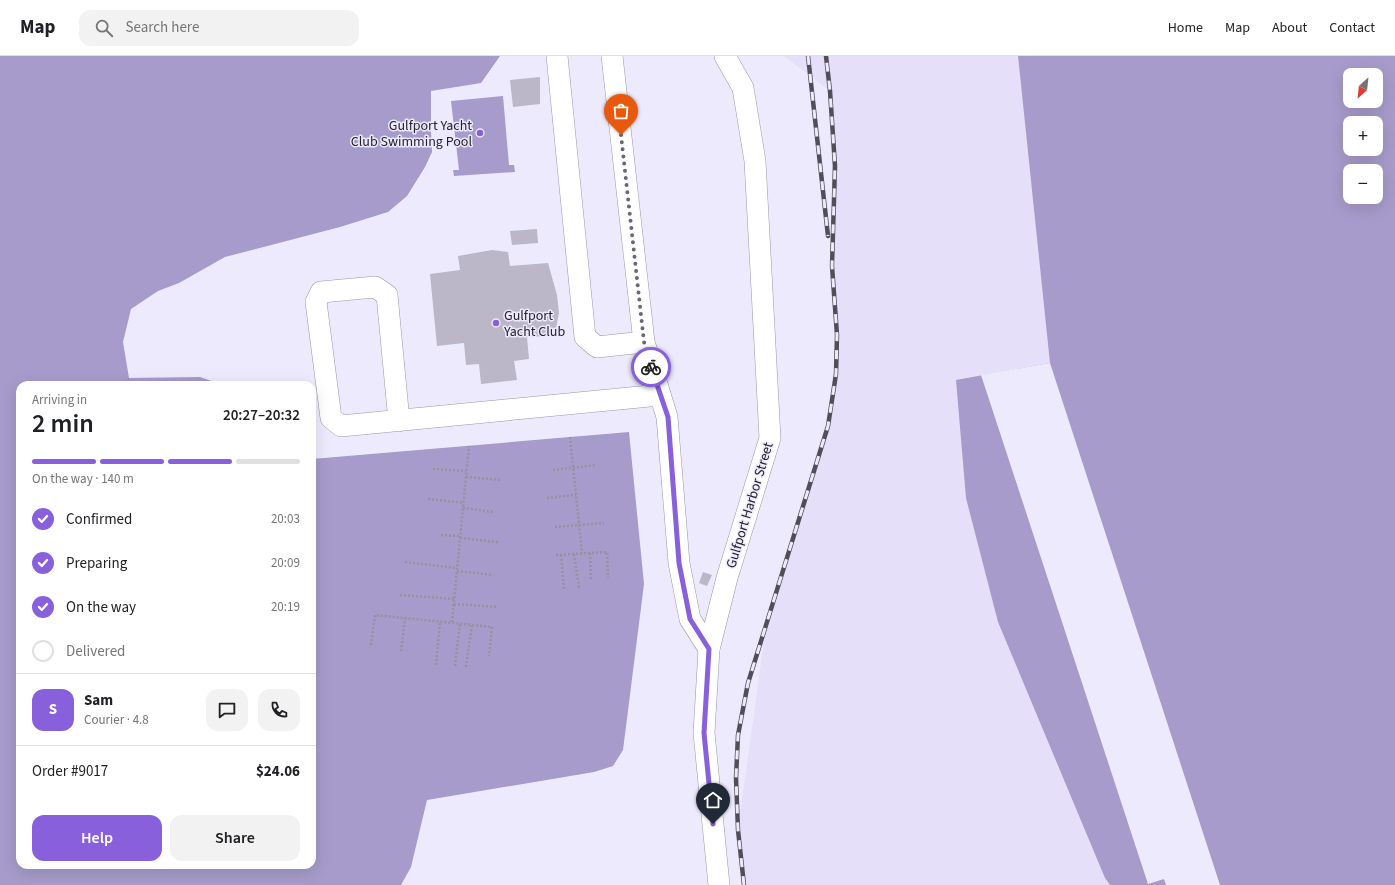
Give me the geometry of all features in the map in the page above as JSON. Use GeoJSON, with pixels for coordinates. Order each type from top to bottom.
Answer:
{"type":"FeatureCollection","features":[{"type":"Feature","properties":{"kind":"street"},"geometry":{"type":"LineString","coordinates":[[557,56],[585,337],[597,347],[644,342]]}},
{"type":"Feature","properties":{"kind":"street"},"geometry":{"type":"LineString","coordinates":[[612,56],[644,342],[668,417],[679,563],[690,619],[709,649]]}},
{"type":"Feature","properties":{"kind":"street","name":"Gulfport Harbor Street"},"geometry":{"type":"LineString","coordinates":[[720,885],[704,733],[709,649],[727,578],[770,438],[754,161],[743,88],[725,56]]}},
{"type":"Feature","properties":{"kind":"street"},"geometry":{"type":"LineString","coordinates":[[399,421],[387,295],[375,287],[321,292],[316,302],[331,418],[341,426],[399,421],[660,395]]}},
{"type":"Feature","properties":{"kind":"path"},"geometry":{"type":"LineString","coordinates":[[126,381],[129,378]]}},
{"type":"Feature","properties":{"kind":"path"},"geometry":{"type":"LineString","coordinates":[[570,437],[582,553]]}},
{"type":"Feature","properties":{"kind":"path"},"geometry":{"type":"LineString","coordinates":[[452,622],[469,446]]}},
{"type":"Feature","properties":{"kind":"path"},"geometry":{"type":"LineString","coordinates":[[553,470],[595,465]]}},
{"type":"Feature","properties":{"kind":"path"},"geometry":{"type":"LineString","coordinates":[[433,469],[466,471]]}},
{"type":"Feature","properties":{"kind":"path"},"geometry":{"type":"LineString","coordinates":[[466,477],[502,480]]}},
{"type":"Feature","properties":{"kind":"path"},"geometry":{"type":"LineString","coordinates":[[547,498],[576,495]]}},
{"type":"Feature","properties":{"kind":"path"},"geometry":{"type":"LineString","coordinates":[[428,499],[464,503]]}},
{"type":"Feature","properties":{"kind":"path"},"geometry":{"type":"LineString","coordinates":[[463,508],[493,512]]}},
{"type":"Feature","properties":{"kind":"path"},"geometry":{"type":"LineString","coordinates":[[555,527],[604,522]]}},
{"type":"Feature","properties":{"kind":"path"},"geometry":{"type":"LineString","coordinates":[[441,535],[498,542]]}},
{"type":"Feature","properties":{"kind":"path"},"geometry":{"type":"LineString","coordinates":[[556,555],[607,552],[608,578]]}},
{"type":"Feature","properties":{"kind":"path"},"geometry":{"type":"LineString","coordinates":[[590,553],[591,579]]}},
{"type":"Feature","properties":{"kind":"path"},"geometry":{"type":"LineString","coordinates":[[574,554],[579,588]]}},
{"type":"Feature","properties":{"kind":"path"},"geometry":{"type":"LineString","coordinates":[[561,555],[564,589]]}},
{"type":"Feature","properties":{"kind":"path"},"geometry":{"type":"LineString","coordinates":[[405,562],[493,575]]}},
{"type":"Feature","properties":{"kind":"path"},"geometry":{"type":"LineString","coordinates":[[400,595],[454,599]]}},
{"type":"Feature","properties":{"kind":"path"},"geometry":{"type":"LineString","coordinates":[[454,604],[497,607]]}},
{"type":"Feature","properties":{"kind":"path"},"geometry":{"type":"LineString","coordinates":[[371,645],[375,615],[452,622],[492,627],[489,656]]}},
{"type":"Feature","properties":{"kind":"path"},"geometry":{"type":"LineString","coordinates":[[401,650],[405,618]]}},
{"type":"Feature","properties":{"kind":"path"},"geometry":{"type":"LineString","coordinates":[[436,664],[440,621]]}},
{"type":"Feature","properties":{"kind":"path"},"geometry":{"type":"LineString","coordinates":[[455,666],[460,623]]}},
{"type":"Feature","properties":{"kind":"path"},"geometry":{"type":"LineString","coordinates":[[466,667],[472,625]]}},
{"type":"Feature","properties":{"kind":"shaded area"},"geometry":{"type":"Polygon","coordinates":[[[0,56],[500,56],[481,83],[431,91],[432,152],[425,167],[407,196],[388,212],[340,227],[225,257],[179,283],[158,291],[131,309],[123,342],[129,378],[200,377],[211,381],[16,381],[16,869],[316,869],[316,459],[629,432],[644,584],[623,750],[613,766],[594,772],[427,800],[411,867],[401,885],[0,885],[0,56]]]}},
{"type":"Feature","properties":{"kind":"shaded area"},"geometry":{"type":"Polygon","coordinates":[[[784,56],[1018,56],[1105,878],[1110,885],[746,885],[738,830],[766,626],[828,426],[837,335],[830,91],[784,56]]]}},
{"type":"Feature","properties":{"kind":"shaded area"},"geometry":{"type":"Polygon","coordinates":[[[1018,56],[1395,56],[1395,885],[1110,885],[1105,878],[998,622],[966,498],[956,380],[1050,363],[1018,56]]]}},
{"type":"Feature","properties":{"kind":"shaded area","name":"Gulfport Yacht Club Swimming Pool"},"geometry":{"type":"Polygon","coordinates":[[[503,96],[509,165],[514,165],[515,172],[454,176],[453,170],[459,170],[451,101],[503,96]]]}},
{"type":"Feature","properties":{"kind":"pier"},"geometry":{"type":"Polygon","coordinates":[[[1050,363],[1220,885],[1166,885],[1164,879],[1148,884],[981,375],[1050,363]]]}},
{"type":"Feature","properties":{"kind":"building"},"geometry":{"type":"Polygon","coordinates":[[[540,77],[540,104],[513,107],[510,80],[540,77]]]}},
{"type":"Feature","properties":{"kind":"building"},"geometry":{"type":"Polygon","coordinates":[[[537,229],[538,243],[512,245],[510,231],[537,229]]]}},
{"type":"Feature","properties":{"kind":"building","name":"Gulfport Yacht Club"},"geometry":{"type":"Polygon","coordinates":[[[492,250],[508,252],[510,266],[548,263],[557,295],[559,313],[555,333],[547,336],[527,337],[529,359],[514,361],[517,380],[481,384],[479,364],[466,365],[464,343],[437,346],[430,274],[460,270],[458,256],[492,250]]]}},
{"type":"Feature","properties":{"kind":"building"},"geometry":{"type":"Polygon","coordinates":[[[703,572],[712,575],[707,586],[699,583],[703,572]]]}},
{"type":"Feature","properties":{"kind":"railway"},"geometry":{"type":"LineString","coordinates":[[808,56],[828,236]]}},
{"type":"Feature","properties":{"kind":"railway"},"geometry":{"type":"LineString","coordinates":[[744,885],[738,830],[736,778],[738,735],[748,683],[828,426],[836,374],[837,335],[832,266],[835,166],[826,56]]}},
{"type":"Feature","properties":{"kind":"way so far"},"geometry":{"type":"LineString","coordinates":[[621,135],[644,342],[651,367]]}},
{"type":"Feature","properties":{"kind":"place","name":"Gulfport Yacht Club Swimming Pool"},"geometry":{"type":"Point","coordinates":[480,133]}},
{"type":"Feature","properties":{"kind":"place","name":"Gulfport Yacht Club"},"geometry":{"type":"Point","coordinates":[496,323]}},
{"type":"Feature","properties":{"kind":"route"},"geometry":{"type":"LineString","coordinates":[[651,367],[668,417],[679,563],[690,619],[709,649],[704,733],[713,824]]}}]}
